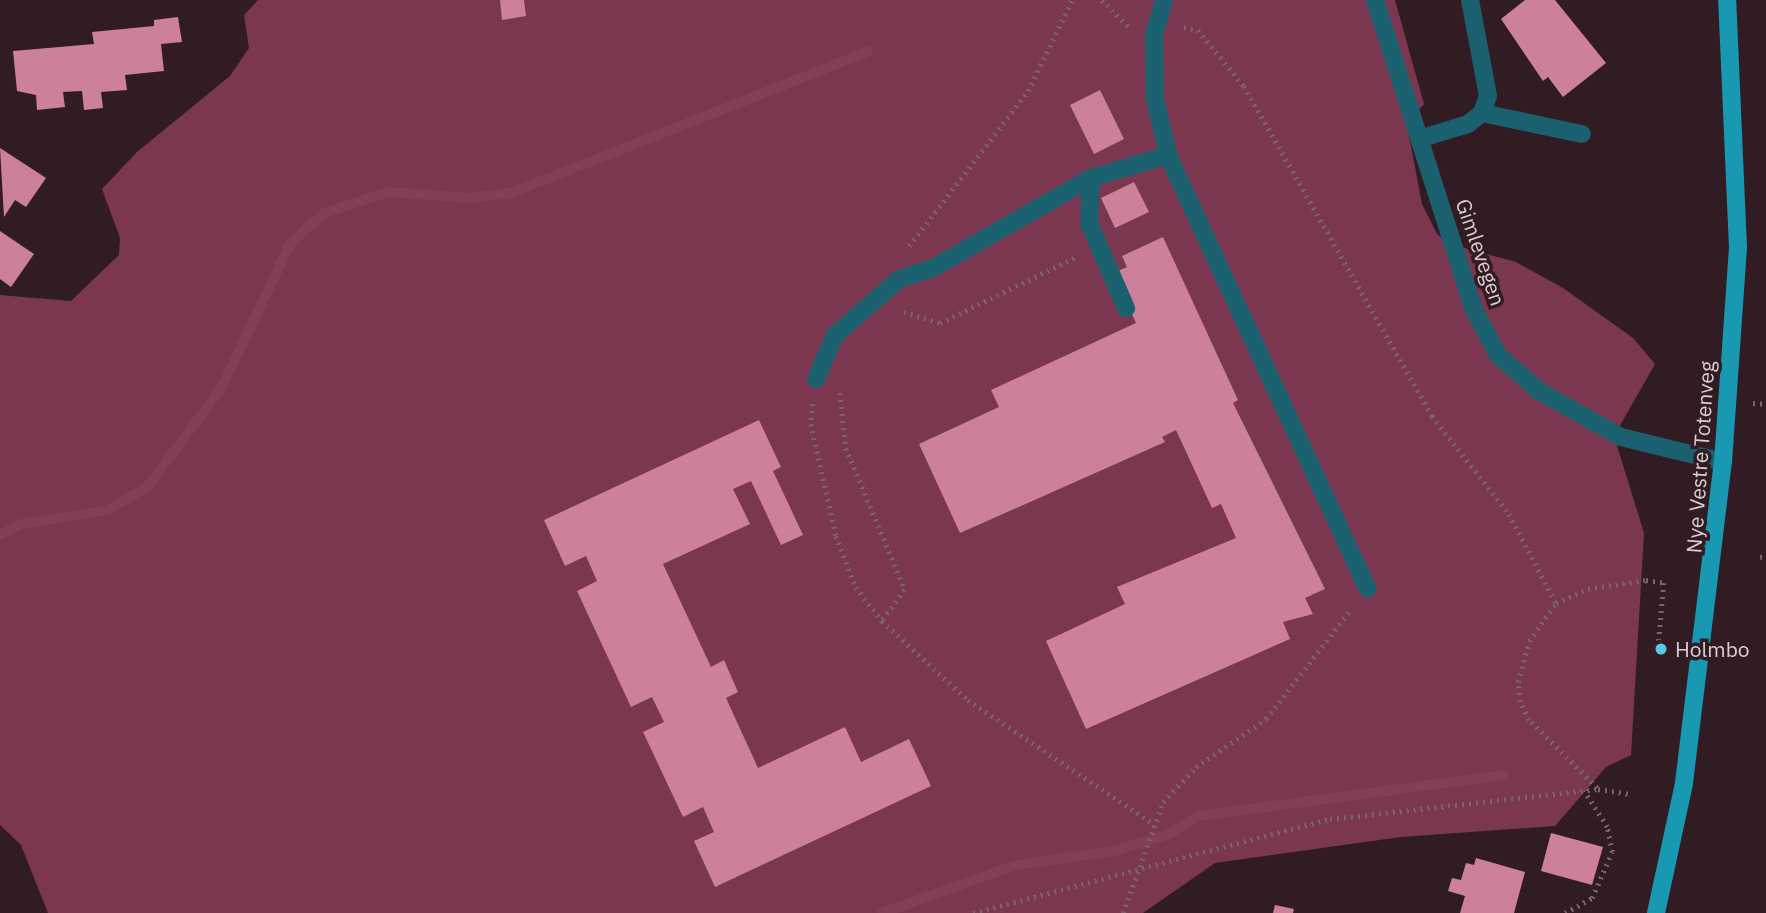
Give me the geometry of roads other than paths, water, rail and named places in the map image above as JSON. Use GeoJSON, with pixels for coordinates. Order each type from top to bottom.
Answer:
{"type":"FeatureCollection","features":[{"type":"Feature","properties":{"kind":"main road","name":"Nye Vestre Totenveg"},"geometry":{"type":"LineString","coordinates":[[1656,913],[1684,783],[1714,573],[1723,462],[1738,248],[1727,0]]}},
{"type":"Feature","properties":{"kind":"street"},"geometry":{"type":"LineString","coordinates":[[1164,0],[1154,34],[1155,99],[1168,155],[1367,588]]}},
{"type":"Feature","properties":{"kind":"street","name":"Gimlevegen"},"geometry":{"type":"LineString","coordinates":[[1375,0],[1422,138],[1473,308],[1498,355],[1539,391],[1611,432],[1669,453],[1723,462]]}},
{"type":"Feature","properties":{"kind":"street"},"geometry":{"type":"LineString","coordinates":[[1470,0],[1488,96],[1482,113]]}},
{"type":"Feature","properties":{"kind":"street"},"geometry":{"type":"LineString","coordinates":[[1422,138],[1482,113],[1581,134]]}},
{"type":"Feature","properties":{"kind":"street"},"geometry":{"type":"LineString","coordinates":[[816,379],[835,335],[900,279],[933,268],[1091,178],[1168,155]]}},
{"type":"Feature","properties":{"kind":"street"},"geometry":{"type":"LineString","coordinates":[[1091,178],[1089,223],[1096,247],[1126,308]]}},
{"type":"Feature","properties":{"kind":"waterway"},"geometry":{"type":"LineString","coordinates":[[0,535],[22,524],[108,510],[147,487],[222,387],[290,244],[324,213],[388,192],[469,198],[511,193],[868,52]]}},
{"type":"Feature","properties":{"kind":"waterway"},"geometry":{"type":"LineString","coordinates":[[882,913],[1016,865],[1114,851],[1169,834],[1198,816],[1504,775]]}},
{"type":"Feature","properties":{"kind":"place","name":"Holmbo"},"geometry":{"type":"Point","coordinates":[1661,649]}}]}
